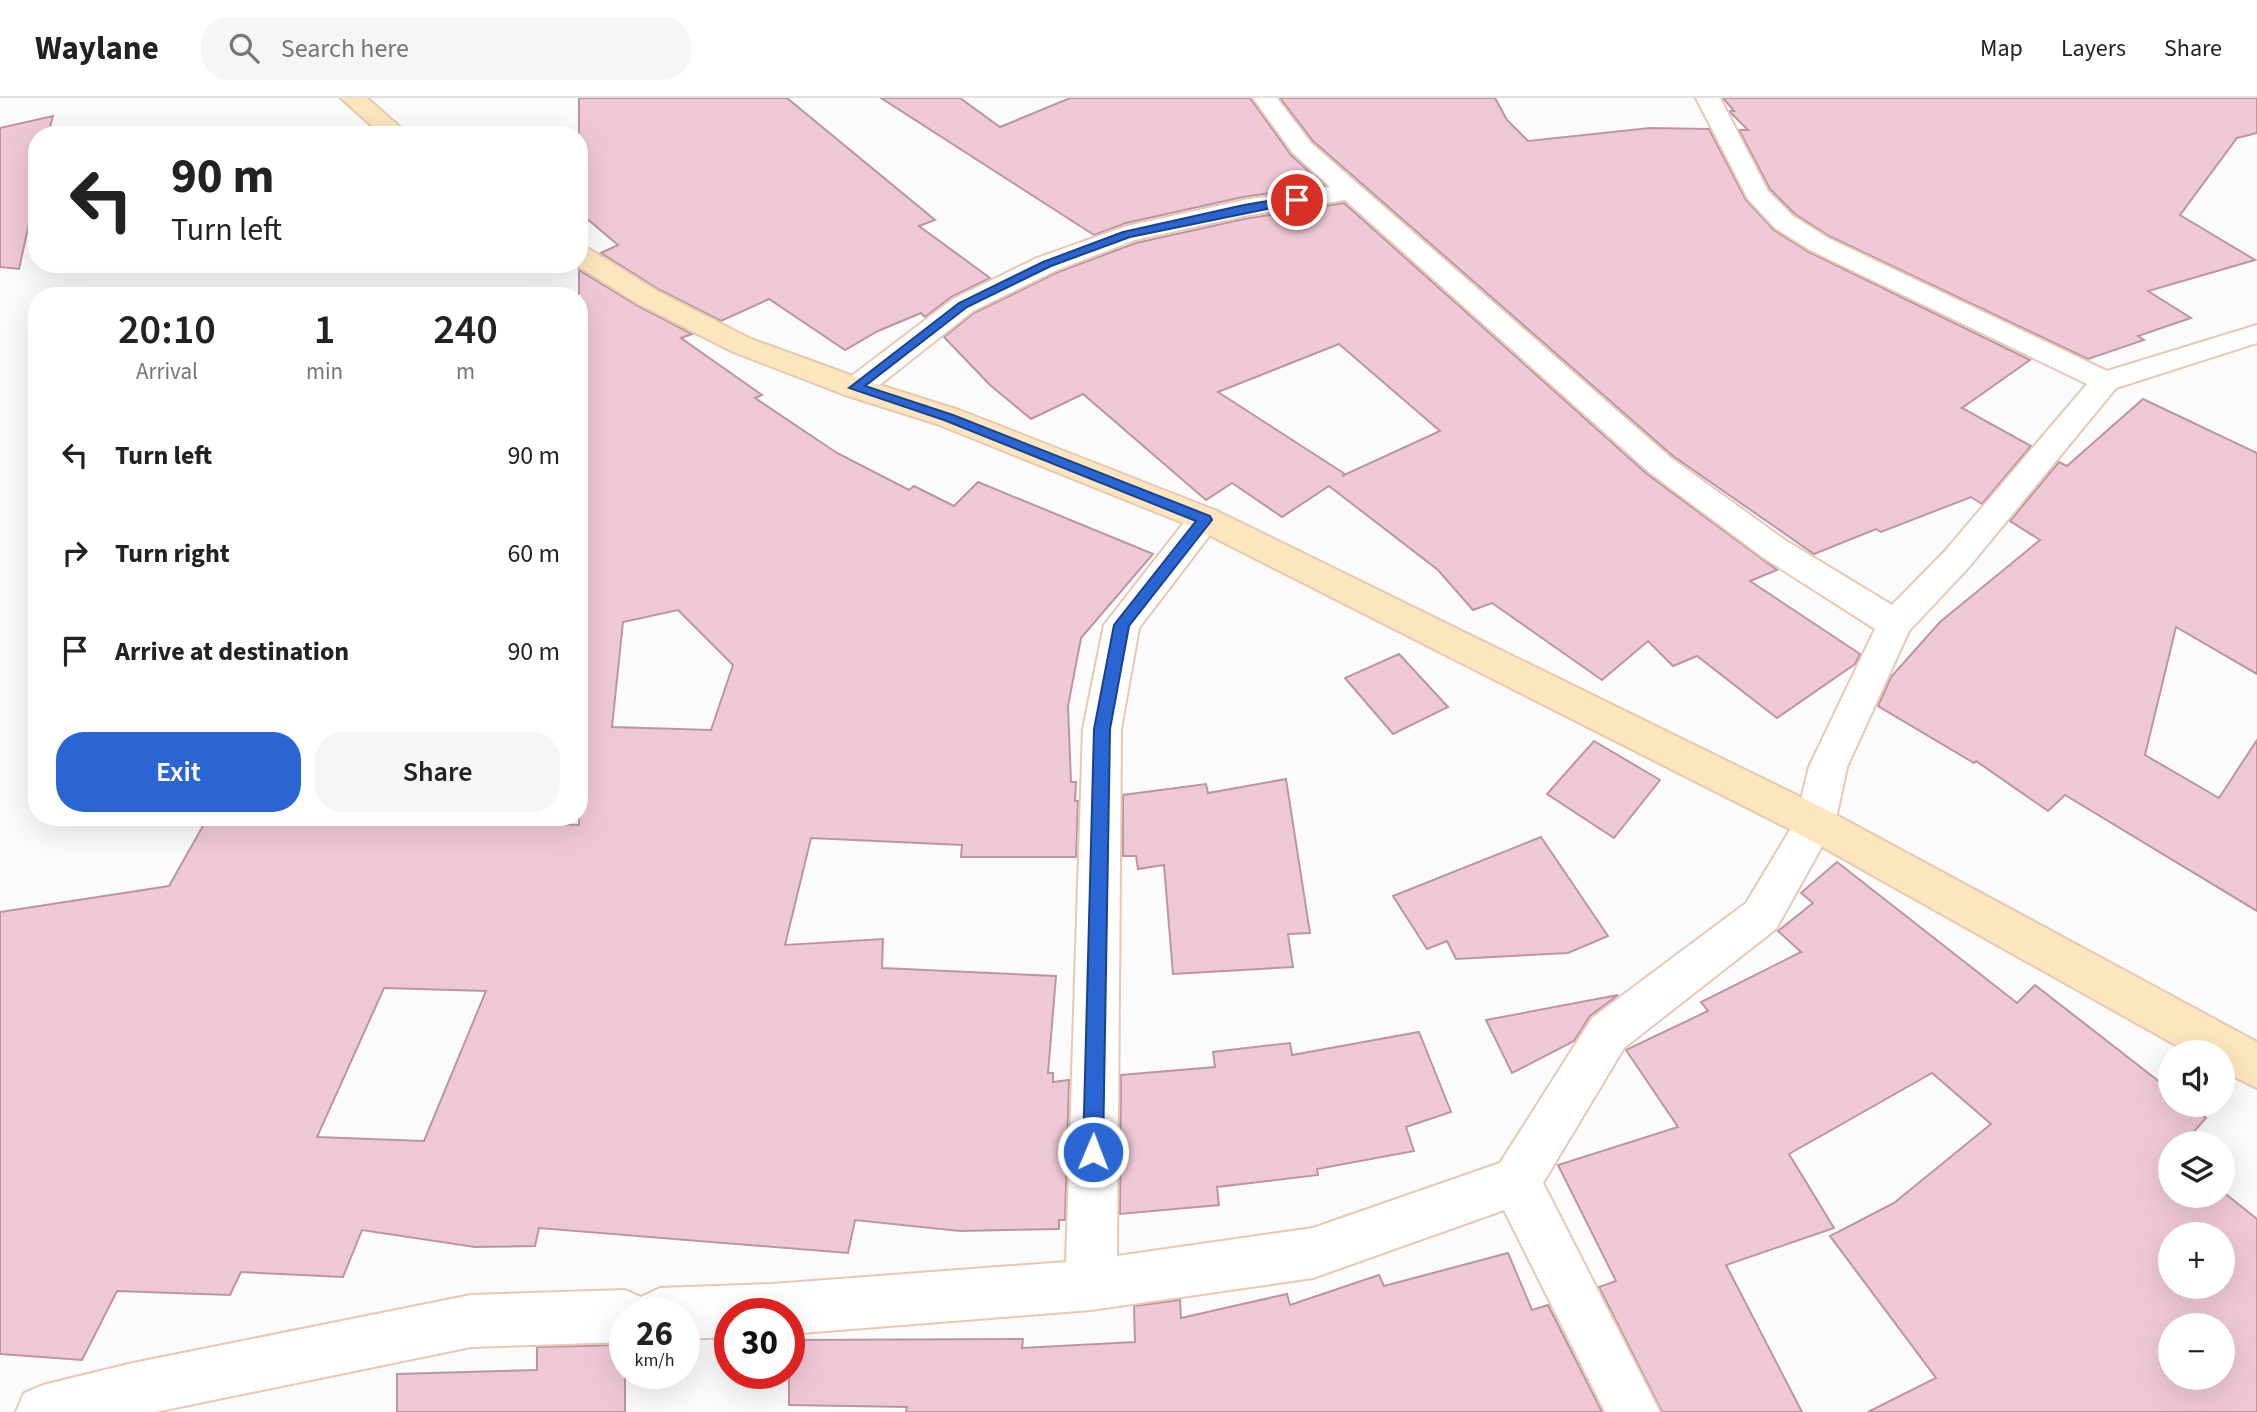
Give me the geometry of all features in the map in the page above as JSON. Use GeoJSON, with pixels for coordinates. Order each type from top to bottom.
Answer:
{"type":"FeatureCollection","features":[{"type":"Feature","properties":{"kind":"main road"},"geometry":{"type":"LineString","coordinates":[[353,98],[386,126]]}},
{"type":"Feature","properties":{"kind":"main road"},"geometry":{"type":"LineString","coordinates":[[588,261],[647,297],[741,345],[856,388],[948,417],[1205,520],[1815,823],[2257,1066]]}},
{"type":"Feature","properties":{"kind":"street"},"geometry":{"type":"LineString","coordinates":[[1265,98],[1302,148],[1660,465],[1773,548],[1895,624]]}},
{"type":"Feature","properties":{"kind":"street"},"geometry":{"type":"LineString","coordinates":[[1708,98],[1757,194],[1784,222],[1819,244],[2105,381]]}},
{"type":"Feature","properties":{"kind":"street"},"geometry":{"type":"LineString","coordinates":[[856,388],[963,305],[1047,264],[1127,234],[1244,208],[1351,191]]}},
{"type":"Feature","properties":{"kind":"street"},"geometry":{"type":"LineString","coordinates":[[700,1313],[772,1310],[1091,1285],[1314,1253],[1516,1182],[1608,1033],[1761,916],[1815,823],[1828,768],[1895,624],[1957,559],[2105,381],[2257,334]]}},
{"type":"Feature","properties":{"kind":"street"},"geometry":{"type":"LineString","coordinates":[[1091,1285],[1102,729],[1122,625],[1205,520]]}},
{"type":"Feature","properties":{"kind":"street"},"geometry":{"type":"LineString","coordinates":[[1516,1182],[1633,1412]]}},
{"type":"Feature","properties":{"kind":"street"},"geometry":{"type":"LineString","coordinates":[[43,1412],[132,1390],[471,1321],[609,1316]]}},
{"type":"Feature","properties":{"kind":"building"},"geometry":{"type":"Polygon","coordinates":[[[579,98],[787,98],[935,220],[919,226],[990,278],[951,297],[925,317],[921,313],[878,331],[845,350],[769,299],[721,321],[658,289],[601,253],[618,245],[588,220],[588,126],[579,126],[579,98]]]}},
{"type":"Feature","properties":{"kind":"building"},"geometry":{"type":"Polygon","coordinates":[[[881,98],[960,98],[1000,127],[1070,98],[1250,98],[1291,155],[1324,185],[1243,197],[1126,223],[1094,235],[881,98]]]}},
{"type":"Feature","properties":{"kind":"building"},"geometry":{"type":"Polygon","coordinates":[[[1280,98],[1495,98],[1507,120],[1528,141],[1650,128],[1709,129],[1746,200],[1774,230],[1809,252],[2030,360],[1962,408],[2031,446],[1982,504],[1971,497],[1881,532],[1876,529],[1814,554],[1673,456],[1313,141],[1280,98]]]}},
{"type":"Feature","properties":{"kind":"building"},"geometry":{"type":"Polygon","coordinates":[[[1723,98],[2257,98],[2257,133],[2237,138],[2180,215],[2255,260],[2148,291],[2191,318],[2138,336],[2144,340],[2088,359],[1829,236],[1795,214],[1770,189],[1739,130],[1748,130],[1731,113],[1730,111],[1734,111],[1723,98]]]}},
{"type":"Feature","properties":{"kind":"building"},"geometry":{"type":"Polygon","coordinates":[[[53,116],[50,126],[28,126],[28,228],[19,269],[0,267],[0,128],[53,116]]]}},
{"type":"Feature","properties":{"kind":"building"},"geometry":{"type":"Polygon","coordinates":[[[1344,203],[1647,474],[1777,570],[1750,581],[1860,654],[1855,664],[1777,718],[1697,656],[1673,666],[1648,641],[1602,680],[1492,603],[1473,610],[1438,570],[1329,486],[1282,517],[1232,483],[1206,500],[1083,394],[1031,419],[990,385],[944,337],[974,313],[1058,272],[1136,243],[1244,219],[1344,203]],[[1339,344],[1218,392],[1345,474],[1342,476],[1440,431],[1339,344]]]}},
{"type":"Feature","properties":{"kind":"building"},"geometry":{"type":"Polygon","coordinates":[[[579,273],[584,273],[636,305],[692,334],[681,338],[762,395],[755,398],[837,453],[909,490],[914,486],[954,506],[978,482],[1153,554],[1081,638],[1068,706],[1071,782],[1076,782],[1075,801],[1078,801],[1076,857],[961,857],[962,845],[811,838],[785,945],[883,939],[882,968],[1056,976],[1048,1073],[1053,1073],[1053,1082],[1069,1080],[1065,1220],[1059,1220],[1059,1229],[960,1231],[855,1220],[848,1253],[539,1228],[535,1246],[475,1247],[362,1230],[343,1277],[241,1272],[230,1295],[117,1291],[82,1360],[0,1354],[0,912],[169,886],[203,826],[588,826],[588,287],[579,287],[579,273]],[[678,610],[623,622],[612,727],[711,730],[733,665],[678,610]],[[384,988],[317,1137],[424,1141],[486,991],[384,988]]]}},
{"type":"Feature","properties":{"kind":"building"},"geometry":{"type":"Polygon","coordinates":[[[2143,399],[2257,453],[2257,674],[2176,627],[2145,755],[2219,798],[2257,740],[2257,911],[2065,795],[2048,811],[1976,761],[1974,763],[1878,706],[1891,677],[1940,622],[2040,540],[2010,521],[2059,462],[2067,466],[2143,399]]]}},
{"type":"Feature","properties":{"kind":"building"},"geometry":{"type":"Polygon","coordinates":[[[1399,654],[1448,707],[1393,734],[1345,678],[1399,654]]]}},
{"type":"Feature","properties":{"kind":"building"},"geometry":{"type":"Polygon","coordinates":[[[1594,741],[1660,780],[1614,838],[1547,794],[1594,741]]]}},
{"type":"Feature","properties":{"kind":"building"},"geometry":{"type":"Polygon","coordinates":[[[1286,779],[1310,933],[1288,934],[1293,967],[1173,974],[1164,865],[1138,869],[1136,856],[1123,856],[1123,795],[1206,784],[1208,793],[1286,779]]]}},
{"type":"Feature","properties":{"kind":"building"},"geometry":{"type":"Polygon","coordinates":[[[1541,837],[1608,936],[1568,953],[1456,959],[1447,941],[1427,949],[1393,896],[1541,837]]]}},
{"type":"Feature","properties":{"kind":"building"},"geometry":{"type":"Polygon","coordinates":[[[1837,862],[2017,1003],[2035,985],[2158,1081],[2158,1117],[2206,1118],[2195,1131],[2158,1131],[2158,1208],[2235,1208],[2235,1201],[2257,1219],[2257,1412],[1868,1412],[1936,1378],[1830,1236],[1894,1203],[1991,1124],[1932,1073],[1789,1154],[1834,1228],[1726,1265],[1802,1412],[1662,1412],[1599,1287],[1616,1281],[1558,1165],[1678,1127],[1626,1050],[1708,1011],[1701,1002],[1801,952],[1778,931],[1813,903],[1801,893],[1837,862]]]}},
{"type":"Feature","properties":{"kind":"building"},"geometry":{"type":"Polygon","coordinates":[[[1618,995],[1590,1016],[1574,1041],[1512,1073],[1486,1020],[1618,995]]]}},
{"type":"Feature","properties":{"kind":"building"},"geometry":{"type":"Polygon","coordinates":[[[1419,1032],[1451,1112],[1406,1127],[1414,1151],[1317,1169],[1318,1175],[1217,1187],[1219,1205],[1120,1214],[1121,1075],[1215,1067],[1213,1052],[1290,1043],[1292,1055],[1419,1032]]]}},
{"type":"Feature","properties":{"kind":"building"},"geometry":{"type":"Polygon","coordinates":[[[1508,1253],[1532,1310],[1548,1305],[1602,1412],[906,1412],[907,1407],[789,1405],[789,1389],[805,1389],[805,1340],[1023,1339],[1022,1348],[1135,1342],[1134,1306],[1180,1300],[1181,1318],[1287,1294],[1290,1305],[1379,1275],[1384,1286],[1508,1253]]]}},
{"type":"Feature","properties":{"kind":"building"},"geometry":{"type":"Polygon","coordinates":[[[609,1345],[609,1389],[625,1389],[625,1412],[397,1412],[397,1374],[537,1370],[537,1347],[609,1345]]]}},
{"type":"Feature","properties":{"kind":"route"},"geometry":{"type":"LineString","coordinates":[[1093,1152],[1102,729],[1122,625],[1205,520],[948,417],[856,388],[963,305],[1047,264],[1127,234],[1244,208],[1297,200]]}}]}
